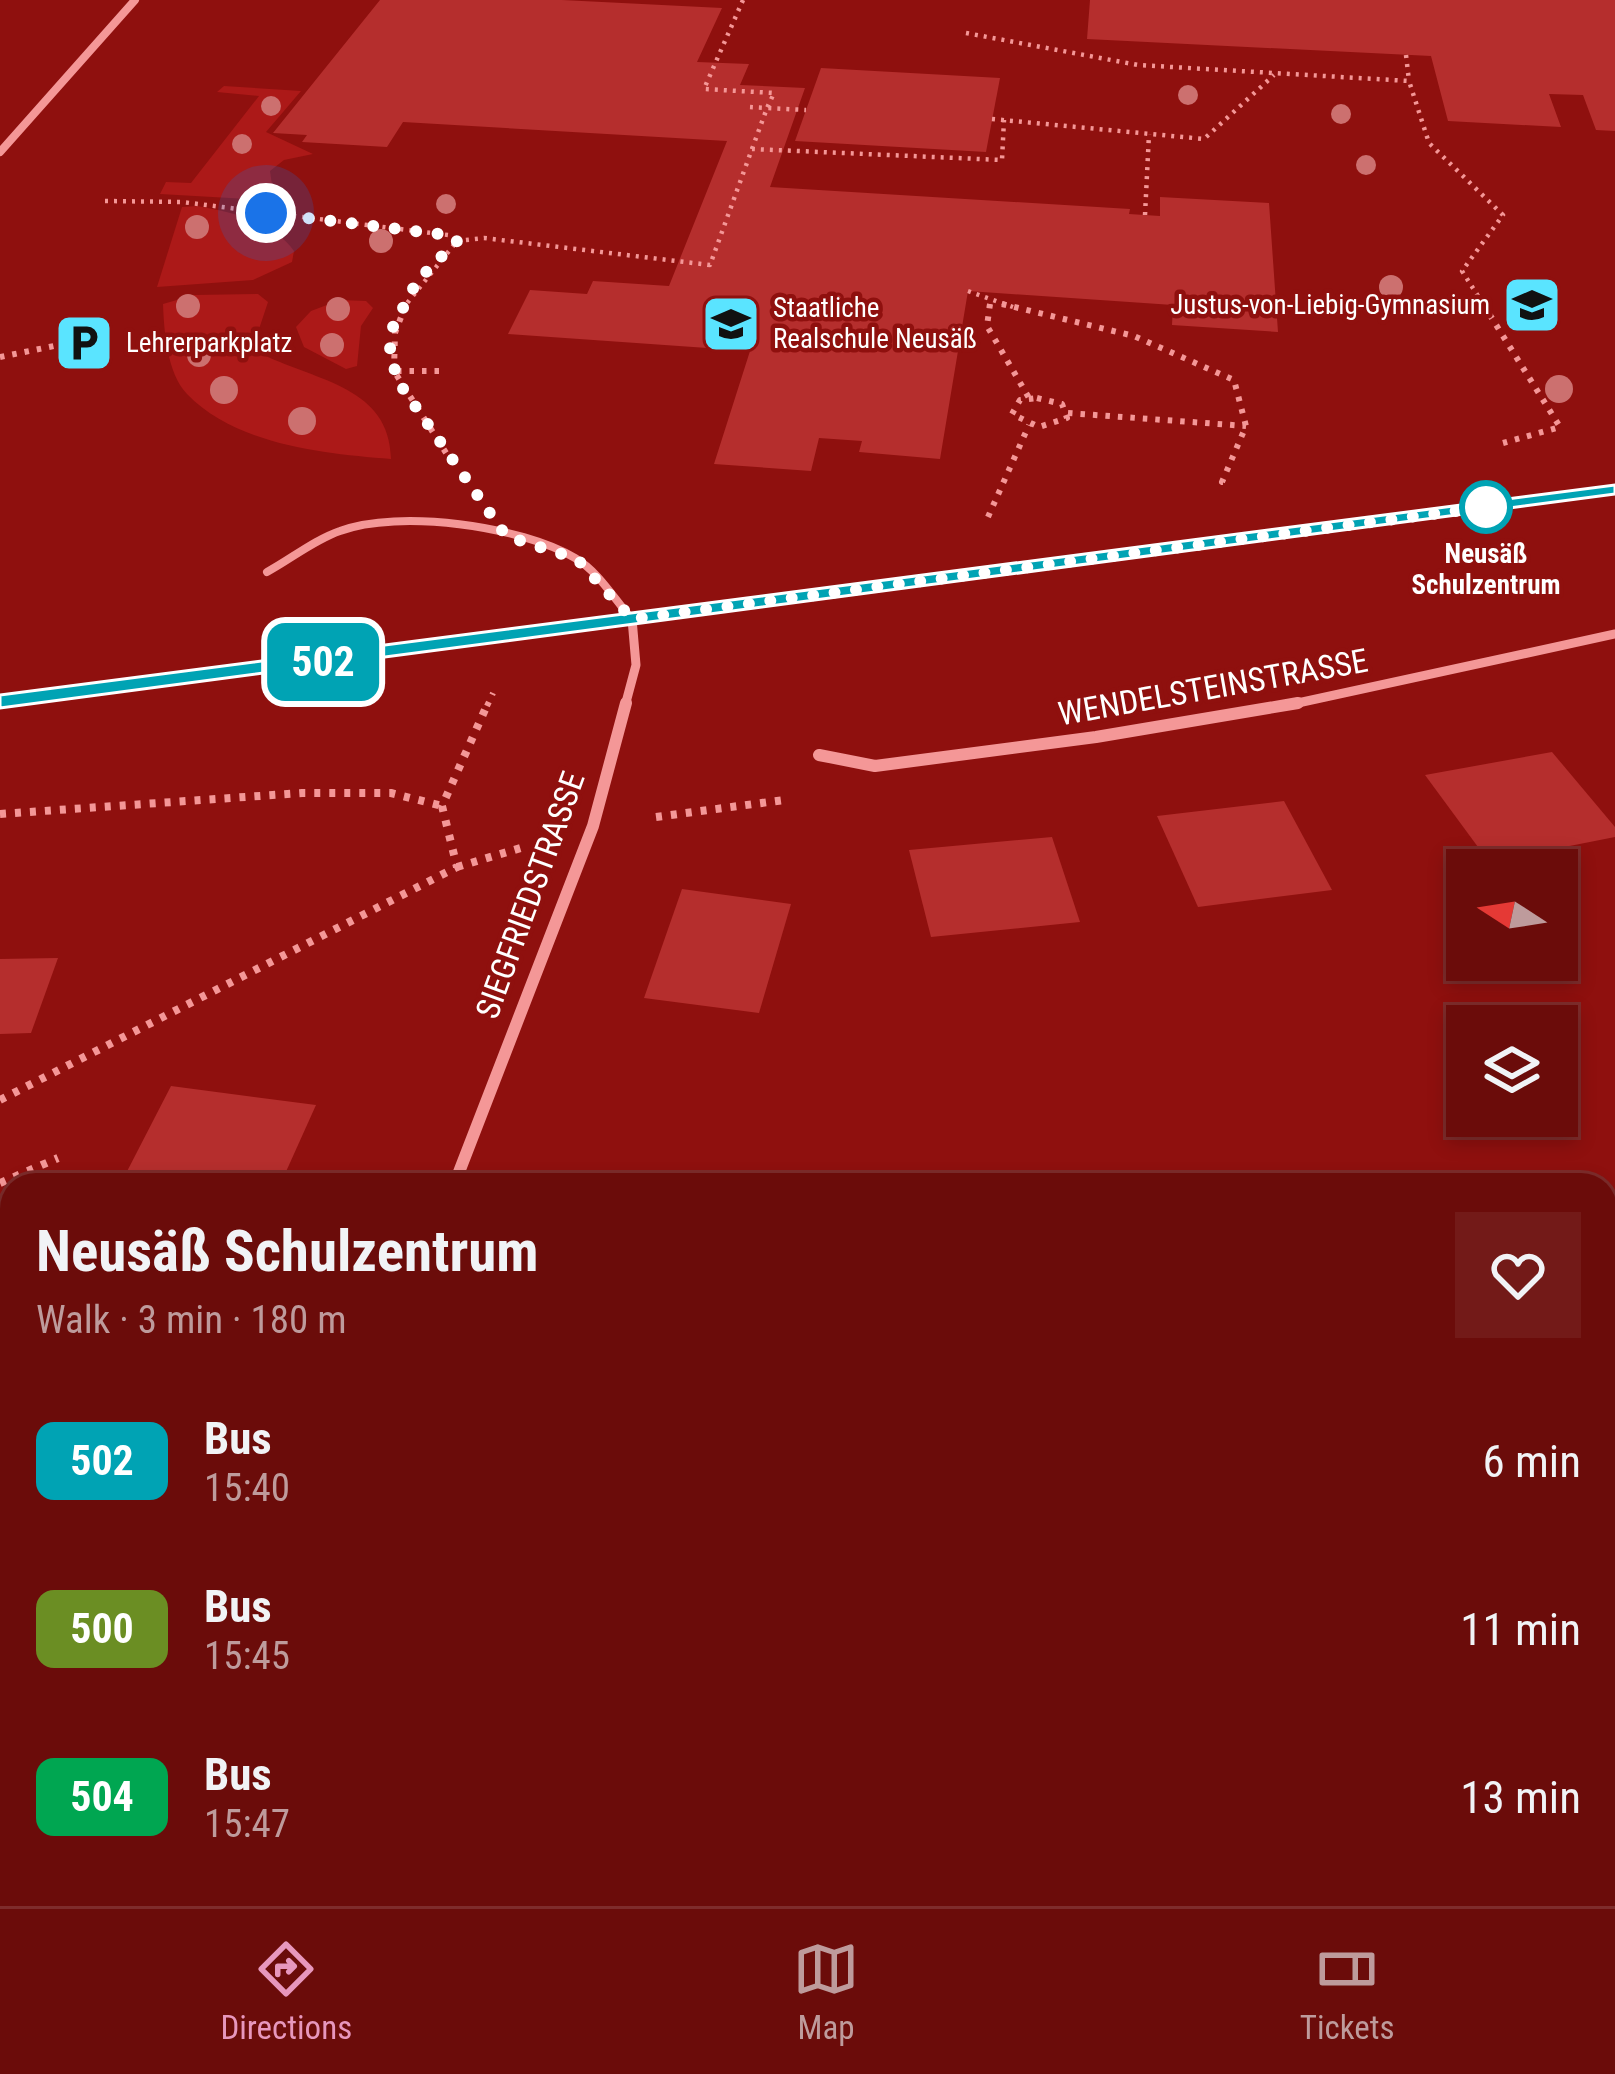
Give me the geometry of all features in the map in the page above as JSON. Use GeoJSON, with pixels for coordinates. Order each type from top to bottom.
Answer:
{"type":"FeatureCollection","features":[{"type":"Feature","properties":{"kind":"street"},"geometry":{"type":"LineString","coordinates":[[0,152],[135,0]]}},
{"type":"Feature","properties":{"kind":"street"},"geometry":{"type":"LineString","coordinates":[[0,702],[1615,490]]}},
{"type":"Feature","properties":{"kind":"street","name":"SIEGFRIEDSTRASSE"},"geometry":{"type":"LineString","coordinates":[[459,1173],[593,826],[636,665],[632,619]]}},
{"type":"Feature","properties":{"kind":"street","name":"WENDELSTEINSTRASSE"},"geometry":{"type":"LineString","coordinates":[[819,755],[874,766],[1096,737],[1284,706],[1615,634]]}},
{"type":"Feature","properties":{"kind":"lane"},"geometry":{"type":"LineString","coordinates":[[267,572],[343,530],[396,523],[506,536],[577,559],[632,619]]}},
{"type":"Feature","properties":{"kind":"path"},"geometry":{"type":"LineString","coordinates":[[506,536],[424,424],[394,371],[393,327],[417,281],[457,241],[484,238],[710,265],[774,93],[704,89],[743,0]]}},
{"type":"Feature","properties":{"kind":"path"},"geometry":{"type":"LineString","coordinates":[[966,33],[1138,65],[1409,81]]}},
{"type":"Feature","properties":{"kind":"path"},"geometry":{"type":"LineString","coordinates":[[1406,55],[1409,81],[1429,143],[1503,215],[1462,271],[1560,427],[1498,445]]}},
{"type":"Feature","properties":{"kind":"path"},"geometry":{"type":"LineString","coordinates":[[992,118],[1204,139],[1274,76]]}},
{"type":"Feature","properties":{"kind":"path"},"geometry":{"type":"LineString","coordinates":[[750,107],[806,110]]}},
{"type":"Feature","properties":{"kind":"path"},"geometry":{"type":"LineString","coordinates":[[752,149],[1002,160],[1004,120]]}},
{"type":"Feature","properties":{"kind":"path"},"geometry":{"type":"LineString","coordinates":[[1145,215],[1149,134]]}},
{"type":"Feature","properties":{"kind":"path"},"geometry":{"type":"LineString","coordinates":[[105,201],[182,202],[448,235],[457,241]]}},
{"type":"Feature","properties":{"kind":"path"},"geometry":{"type":"LineString","coordinates":[[968,291],[1134,336],[1234,380],[1246,426],[1222,482],[1245,479]]}},
{"type":"Feature","properties":{"kind":"path"},"geometry":{"type":"LineString","coordinates":[[989,300],[987,326],[1029,398]]}},
{"type":"Feature","properties":{"kind":"path"},"geometry":{"type":"LineString","coordinates":[[0,356],[69,343]]}},
{"type":"Feature","properties":{"kind":"path"},"geometry":{"type":"LineString","coordinates":[[394,371],[439,371]]}},
{"type":"Feature","properties":{"kind":"path"},"geometry":{"type":"LineString","coordinates":[[1068,413],[1056,425],[1029,425],[1012,414],[1015,404],[1029,398],[1055,401],[1068,413],[1246,426]]}},
{"type":"Feature","properties":{"kind":"path"},"geometry":{"type":"LineString","coordinates":[[1004,568],[986,520],[1029,425]]}},
{"type":"Feature","properties":{"kind":"path"},"geometry":{"type":"LineString","coordinates":[[0,1100],[457,868],[442,806],[497,684],[502,636]]}},
{"type":"Feature","properties":{"kind":"path"},"geometry":{"type":"LineString","coordinates":[[593,826],[796,799],[819,755]]}},
{"type":"Feature","properties":{"kind":"path"},"geometry":{"type":"LineString","coordinates":[[0,814],[302,793],[392,793],[442,806]]}},
{"type":"Feature","properties":{"kind":"path"},"geometry":{"type":"LineString","coordinates":[[23,1173],[58,1158]]}},
{"type":"Feature","properties":{"kind":"shaded area"},"geometry":{"type":"Polygon","coordinates":[[[224,86],[301,91],[266,132],[313,154],[284,160],[270,171],[272,185],[289,192],[281,201],[160,194],[166,182],[191,183],[259,96],[217,92],[224,86]]]}},
{"type":"Feature","properties":{"kind":"shaded area"},"geometry":{"type":"Polygon","coordinates":[[[182,207],[237,215],[275,232],[294,251],[292,262],[253,280],[157,287],[182,207]]]}},
{"type":"Feature","properties":{"kind":"shaded area"},"geometry":{"type":"Polygon","coordinates":[[[258,294],[268,302],[257,335],[264,355],[327,380],[364,401],[387,435],[391,459],[310,450],[256,436],[207,411],[187,394],[171,363],[163,304],[194,295],[258,294]]]}},
{"type":"Feature","properties":{"kind":"shaded area"},"geometry":{"type":"Polygon","coordinates":[[[340,300],[366,301],[373,308],[361,326],[357,366],[346,369],[304,347],[296,327],[311,311],[340,300]]]}},
{"type":"Feature","properties":{"kind":"building"},"geometry":{"type":"Polygon","coordinates":[[[380,0],[562,0],[722,8],[697,62],[749,64],[740,85],[805,88],[770,187],[1130,209],[1129,214],[1160,216],[1160,197],[1269,203],[1278,332],[1172,325],[1173,305],[968,291],[940,459],[859,452],[862,441],[819,438],[811,471],[714,464],[750,351],[508,334],[530,290],[587,294],[593,281],[669,286],[727,141],[403,122],[387,147],[302,142],[307,135],[273,133],[380,0]]]}},
{"type":"Feature","properties":{"kind":"building"},"geometry":{"type":"Polygon","coordinates":[[[1090,0],[1615,0],[1615,131],[1596,130],[1583,95],[1549,94],[1561,127],[1448,121],[1431,56],[1087,39],[1090,0]]]}},
{"type":"Feature","properties":{"kind":"building"},"geometry":{"type":"Polygon","coordinates":[[[821,68],[1000,78],[986,152],[795,141],[821,68]]]}},
{"type":"Feature","properties":{"kind":"building"},"geometry":{"type":"Polygon","coordinates":[[[1552,752],[1615,827],[1615,837],[1555,849],[1479,849],[1425,775],[1552,752]]]}},
{"type":"Feature","properties":{"kind":"building"},"geometry":{"type":"Polygon","coordinates":[[[1284,801],[1332,890],[1198,907],[1157,816],[1284,801]]]}},
{"type":"Feature","properties":{"kind":"building"},"geometry":{"type":"Polygon","coordinates":[[[1052,837],[1080,922],[931,937],[909,850],[1052,837]]]}},
{"type":"Feature","properties":{"kind":"building"},"geometry":{"type":"Polygon","coordinates":[[[682,889],[791,904],[759,1013],[644,998],[682,889]]]}},
{"type":"Feature","properties":{"kind":"building"},"geometry":{"type":"Polygon","coordinates":[[[58,958],[31,1033],[0,1034],[0,959],[58,958]]]}},
{"type":"Feature","properties":{"kind":"building"},"geometry":{"type":"Polygon","coordinates":[[[171,1086],[316,1105],[285,1173],[126,1173],[171,1086]]]}},
{"type":"Feature","properties":{"kind":"bus line","name":"502"},"geometry":{"type":"LineString","coordinates":[[0,702],[247,673],[871,584],[1615,490]]}},
{"type":"Feature","properties":{"kind":"place","name":"Justus-von-Liebig-Gymnasium"},"geometry":{"type":"Point","coordinates":[1532,305]}},
{"type":"Feature","properties":{"kind":"place","name":"Staatliche Realschule Neusäß"},"geometry":{"type":"Point","coordinates":[731,324]}},
{"type":"Feature","properties":{"kind":"place","name":"Lehrerparkplatz"},"geometry":{"type":"Point","coordinates":[84,343]}},
{"type":"Feature","properties":{"kind":"place","name":"Neusäß Schulzentrum"},"geometry":{"type":"Point","coordinates":[1486,507]}},
{"type":"Feature","properties":{"kind":"route"},"geometry":{"type":"LineString","coordinates":[[266,213],[448,235],[457,241],[417,281],[393,327],[390,349],[397,380],[506,536],[524,538],[577,559],[632,619],[871,584],[1486,507]]}}]}
